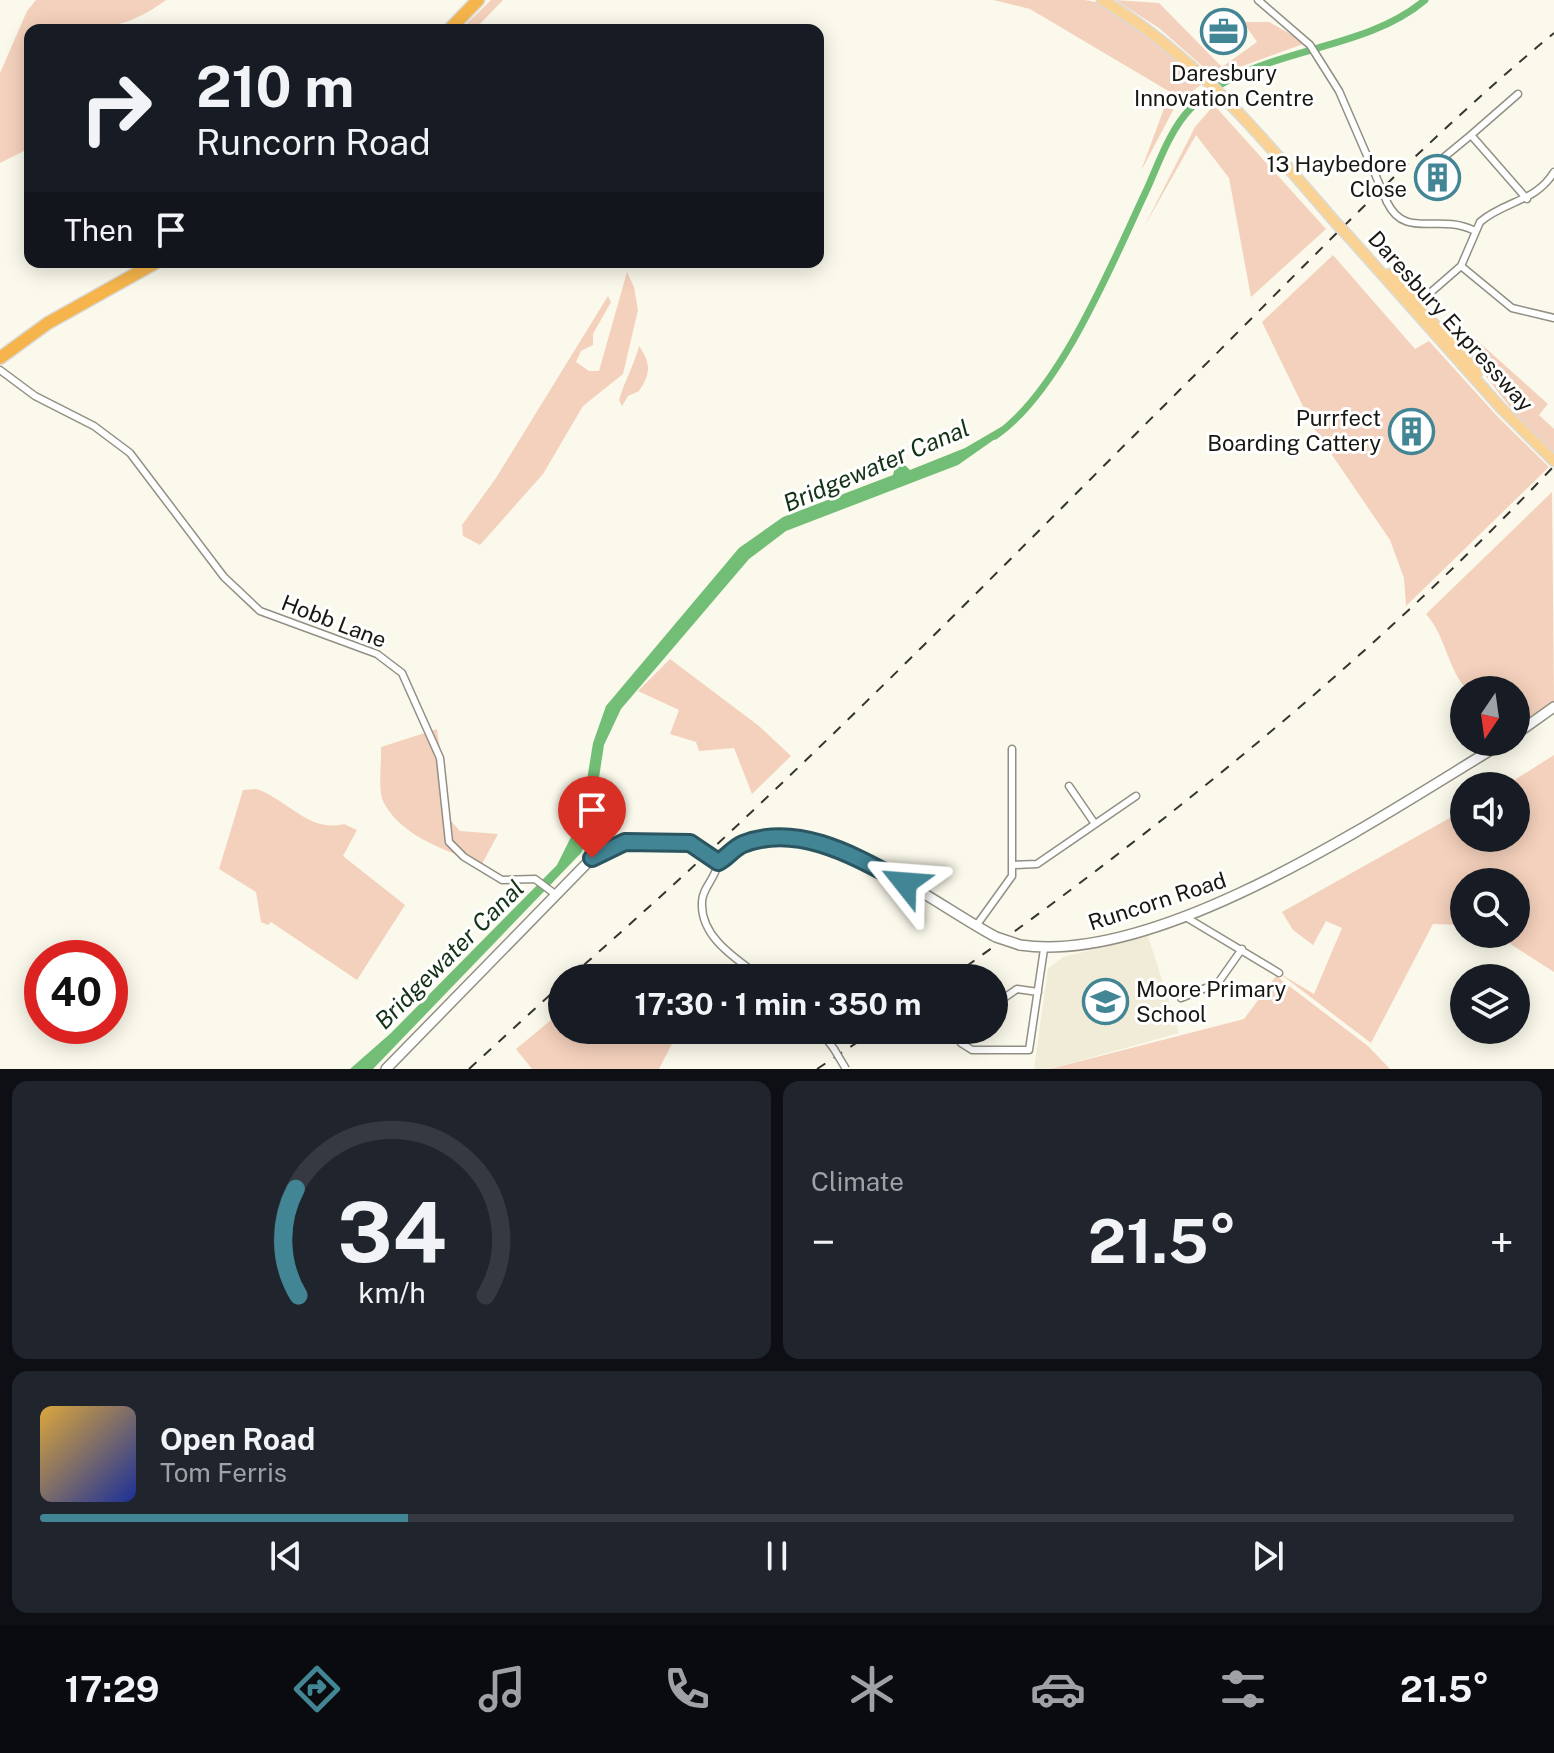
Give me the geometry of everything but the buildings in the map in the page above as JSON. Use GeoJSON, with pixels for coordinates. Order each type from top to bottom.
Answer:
{"type":"FeatureCollection","features":[{"type":"Feature","properties":{"kind":"highway"},"geometry":{"type":"LineString","coordinates":[[455,24],[478,0]]}},
{"type":"Feature","properties":{"kind":"highway"},"geometry":{"type":"LineString","coordinates":[[0,358],[48,323],[146,268]]}},
{"type":"Feature","properties":{"kind":"main road","name":"Daresbury Expressway"},"geometry":{"type":"LineString","coordinates":[[1102,0],[1139,21],[1208,80],[1415,306],[1523,431],[1552,459]]}},
{"type":"Feature","properties":{"kind":"street"},"geometry":{"type":"LineString","coordinates":[[1258,0],[1310,45],[1339,91],[1393,214],[1403,222],[1416,225],[1453,222],[1473,230]]}},
{"type":"Feature","properties":{"kind":"street"},"geometry":{"type":"LineString","coordinates":[[1437,163],[1518,94]]}},
{"type":"Feature","properties":{"kind":"street"},"geometry":{"type":"LineString","coordinates":[[1471,135],[1527,199]]}},
{"type":"Feature","properties":{"kind":"street"},"geometry":{"type":"LineString","coordinates":[[1415,306],[1461,266],[1473,230],[1488,215],[1541,190],[1554,172]]}},
{"type":"Feature","properties":{"kind":"street"},"geometry":{"type":"LineString","coordinates":[[1461,266],[1512,308],[1554,318]]}},
{"type":"Feature","properties":{"kind":"street","name":"Hobb Lane"},"geometry":{"type":"LineString","coordinates":[[0,370],[35,396],[94,426],[130,453],[224,577],[260,611],[388,659],[402,673],[440,758],[449,842],[464,857],[502,880],[540,882],[554,892]]}},
{"type":"Feature","properties":{"kind":"street"},"geometry":{"type":"LineString","coordinates":[[1530,724],[1554,707]]}},
{"type":"Feature","properties":{"kind":"street"},"geometry":{"type":"LineString","coordinates":[[976,926],[1007,886],[1013,865],[1012,749]]}},
{"type":"Feature","properties":{"kind":"street","name":"Runcorn Road"},"geometry":{"type":"LineString","coordinates":[[715,861],[736,847],[756,840],[786,839],[821,844],[870,865],[996,937],[1044,949],[1123,935],[1184,916],[1244,891],[1322,850],[1480,756]]}},
{"type":"Feature","properties":{"kind":"street"},"geometry":{"type":"LineString","coordinates":[[1069,786],[1095,824]]}},
{"type":"Feature","properties":{"kind":"street"},"geometry":{"type":"LineString","coordinates":[[1013,865],[1037,864],[1136,796]]}},
{"type":"Feature","properties":{"kind":"street"},"geometry":{"type":"LineString","coordinates":[[386,1069],[554,892],[592,858],[625,842],[690,843],[715,861],[701,902],[717,943],[744,964]]}},
{"type":"Feature","properties":{"kind":"street"},"geometry":{"type":"LineString","coordinates":[[1184,916],[1279,973]]}},
{"type":"Feature","properties":{"kind":"street"},"geometry":{"type":"LineString","coordinates":[[963,1044],[972,1050],[1029,1050],[1044,949]]}},
{"type":"Feature","properties":{"kind":"street"},"geometry":{"type":"LineString","coordinates":[[1181,998],[1218,983],[1242,949]]}},
{"type":"Feature","properties":{"kind":"street"},"geometry":{"type":"LineString","coordinates":[[1008,995],[1017,989],[1038,992]]}},
{"type":"Feature","properties":{"kind":"street"},"geometry":{"type":"LineString","coordinates":[[830,1044],[846,1069]]}},
{"type":"Feature","properties":{"kind":"shaded area"},"geometry":{"type":"Polygon","coordinates":[[[36,0],[166,0],[133,19],[117,24],[24,24],[24,151],[0,163],[0,73],[27,11],[36,0]]]}},
{"type":"Feature","properties":{"kind":"shaded area"},"geometry":{"type":"Polygon","coordinates":[[[491,0],[503,0],[480,24],[466,24],[491,0]]]}},
{"type":"Feature","properties":{"kind":"shaded area"},"geometry":{"type":"Polygon","coordinates":[[[993,0],[1085,0],[1103,4],[1136,20],[1178,57],[1201,85],[1178,101],[1141,171],[1170,92],[1030,9],[993,0]]]}},
{"type":"Feature","properties":{"kind":"shaded area"},"geometry":{"type":"Polygon","coordinates":[[[1115,0],[1159,3],[1222,67],[1257,42],[1243,22],[1269,22],[1306,43],[1240,67],[1218,80],[1159,28],[1115,0]]]}},
{"type":"Feature","properties":{"kind":"shaded area"},"geometry":{"type":"Polygon","coordinates":[[[1214,105],[1326,229],[1251,297],[1229,178],[1196,135],[1144,227],[1195,127],[1214,105]]]}},
{"type":"Feature","properties":{"kind":"shaded area"},"geometry":{"type":"Polygon","coordinates":[[[1333,255],[1415,349],[1429,341],[1498,417],[1549,467],[1406,606],[1404,578],[1390,540],[1313,427],[1262,322],[1333,255]]]}},
{"type":"Feature","properties":{"kind":"shaded area"},"geometry":{"type":"Polygon","coordinates":[[[627,272],[634,287],[638,310],[623,374],[583,406],[543,474],[480,545],[463,536],[462,525],[496,478],[608,296],[611,302],[593,334],[593,345],[581,351],[576,362],[589,371],[599,371],[627,272]]]}},
{"type":"Feature","properties":{"kind":"shaded area"},"geometry":{"type":"Polygon","coordinates":[[[1445,325],[1462,327],[1548,404],[1539,415],[1554,429],[1554,454],[1524,424],[1445,325]]]}},
{"type":"Feature","properties":{"kind":"shaded area"},"geometry":{"type":"Polygon","coordinates":[[[639,346],[646,358],[646,379],[639,391],[628,396],[622,406],[619,400],[639,346]]]}},
{"type":"Feature","properties":{"kind":"shaded area"},"geometry":{"type":"Polygon","coordinates":[[[1001,427],[1005,432],[958,465],[786,531],[749,559],[621,709],[604,745],[590,836],[581,853],[373,1069],[350,1069],[391,1033],[557,865],[581,817],[593,743],[606,706],[739,548],[783,517],[893,475],[896,463],[902,462],[910,470],[965,448],[1001,427]]]}},
{"type":"Feature","properties":{"kind":"shaded area"},"geometry":{"type":"Polygon","coordinates":[[[1552,492],[1554,701],[1530,717],[1530,676],[1457,676],[1438,632],[1426,614],[1552,492]]]}},
{"type":"Feature","properties":{"kind":"shaded area"},"geometry":{"type":"Polygon","coordinates":[[[670,659],[759,726],[791,756],[752,794],[734,748],[699,751],[696,742],[670,734],[679,710],[638,691],[670,659]]]}},
{"type":"Feature","properties":{"kind":"shaded area"},"geometry":{"type":"Polygon","coordinates":[[[437,729],[450,820],[460,831],[498,834],[482,864],[414,834],[392,815],[382,797],[381,747],[437,729]]]}},
{"type":"Feature","properties":{"kind":"shaded area"},"geometry":{"type":"Polygon","coordinates":[[[1554,755],[1554,972],[1517,948],[1530,948],[1530,868],[1450,868],[1450,925],[1433,924],[1371,1043],[1279,973],[1314,994],[1342,928],[1326,921],[1313,945],[1293,930],[1282,912],[1450,818],[1450,852],[1530,852],[1530,772],[1527,772],[1554,755]]]}},
{"type":"Feature","properties":{"kind":"shaded area"},"geometry":{"type":"Polygon","coordinates":[[[256,789],[309,820],[320,824],[344,824],[357,830],[343,856],[405,905],[357,980],[271,922],[268,925],[261,922],[256,892],[219,869],[243,790],[256,789]]]}},
{"type":"Feature","properties":{"kind":"shaded area","name":"Moore Primary School"},"geometry":{"type":"Polygon","coordinates":[[[1148,936],[1179,1033],[1050,1069],[1034,1069],[1048,969],[1063,957],[1148,936]]]}},
{"type":"Feature","properties":{"kind":"shaded area"},"geometry":{"type":"Polygon","coordinates":[[[1276,976],[1368,1046],[1390,1069],[1050,1069],[1244,1019],[1276,976]]]}},
{"type":"Feature","properties":{"kind":"shaded area"},"geometry":{"type":"Polygon","coordinates":[[[548,1023],[548,1044],[672,1044],[659,1069],[532,1069],[516,1049],[548,1023]]]}},
{"type":"Feature","properties":{"kind":"waterway","name":"Bridgewater Canal"},"geometry":{"type":"LineString","coordinates":[[995,436],[1042,389],[1063,357],[1101,287],[1171,136],[1190,109],[1215,88],[1244,73],[1368,32],[1398,18],[1425,0]]}},
{"type":"Feature","properties":{"kind":"railway"},"geometry":{"type":"LineString","coordinates":[[585,964],[817,750],[1381,189],[1466,109],[1554,33]]}},
{"type":"Feature","properties":{"kind":"railway"},"geometry":{"type":"LineString","coordinates":[[970,964],[1110,860],[1265,737],[1413,606],[1554,466]]}},
{"type":"Feature","properties":{"kind":"railway"},"geometry":{"type":"LineString","coordinates":[[469,1069],[548,997]]}},
{"type":"Feature","properties":{"kind":"railway"},"geometry":{"type":"LineString","coordinates":[[817,1069],[855,1044]]}},
{"type":"Feature","properties":{"kind":"place","name":"Daresbury Innovation Centre"},"geometry":{"type":"Point","coordinates":[1224,32]}},
{"type":"Feature","properties":{"kind":"place","name":"13 Haybedore Close"},"geometry":{"type":"Point","coordinates":[1438,177]}},
{"type":"Feature","properties":{"kind":"place","name":"Purrfect Boarding Cattery"},"geometry":{"type":"Point","coordinates":[1412,431]}},
{"type":"Feature","properties":{"kind":"place","name":"Moore Primary School"},"geometry":{"type":"Point","coordinates":[1105,1002]}},
{"type":"Feature","properties":{"kind":"route"},"geometry":{"type":"LineString","coordinates":[[592,858],[625,842],[690,843],[718,862],[746,843],[786,839],[821,844],[848,853],[905,883]]}}]}
